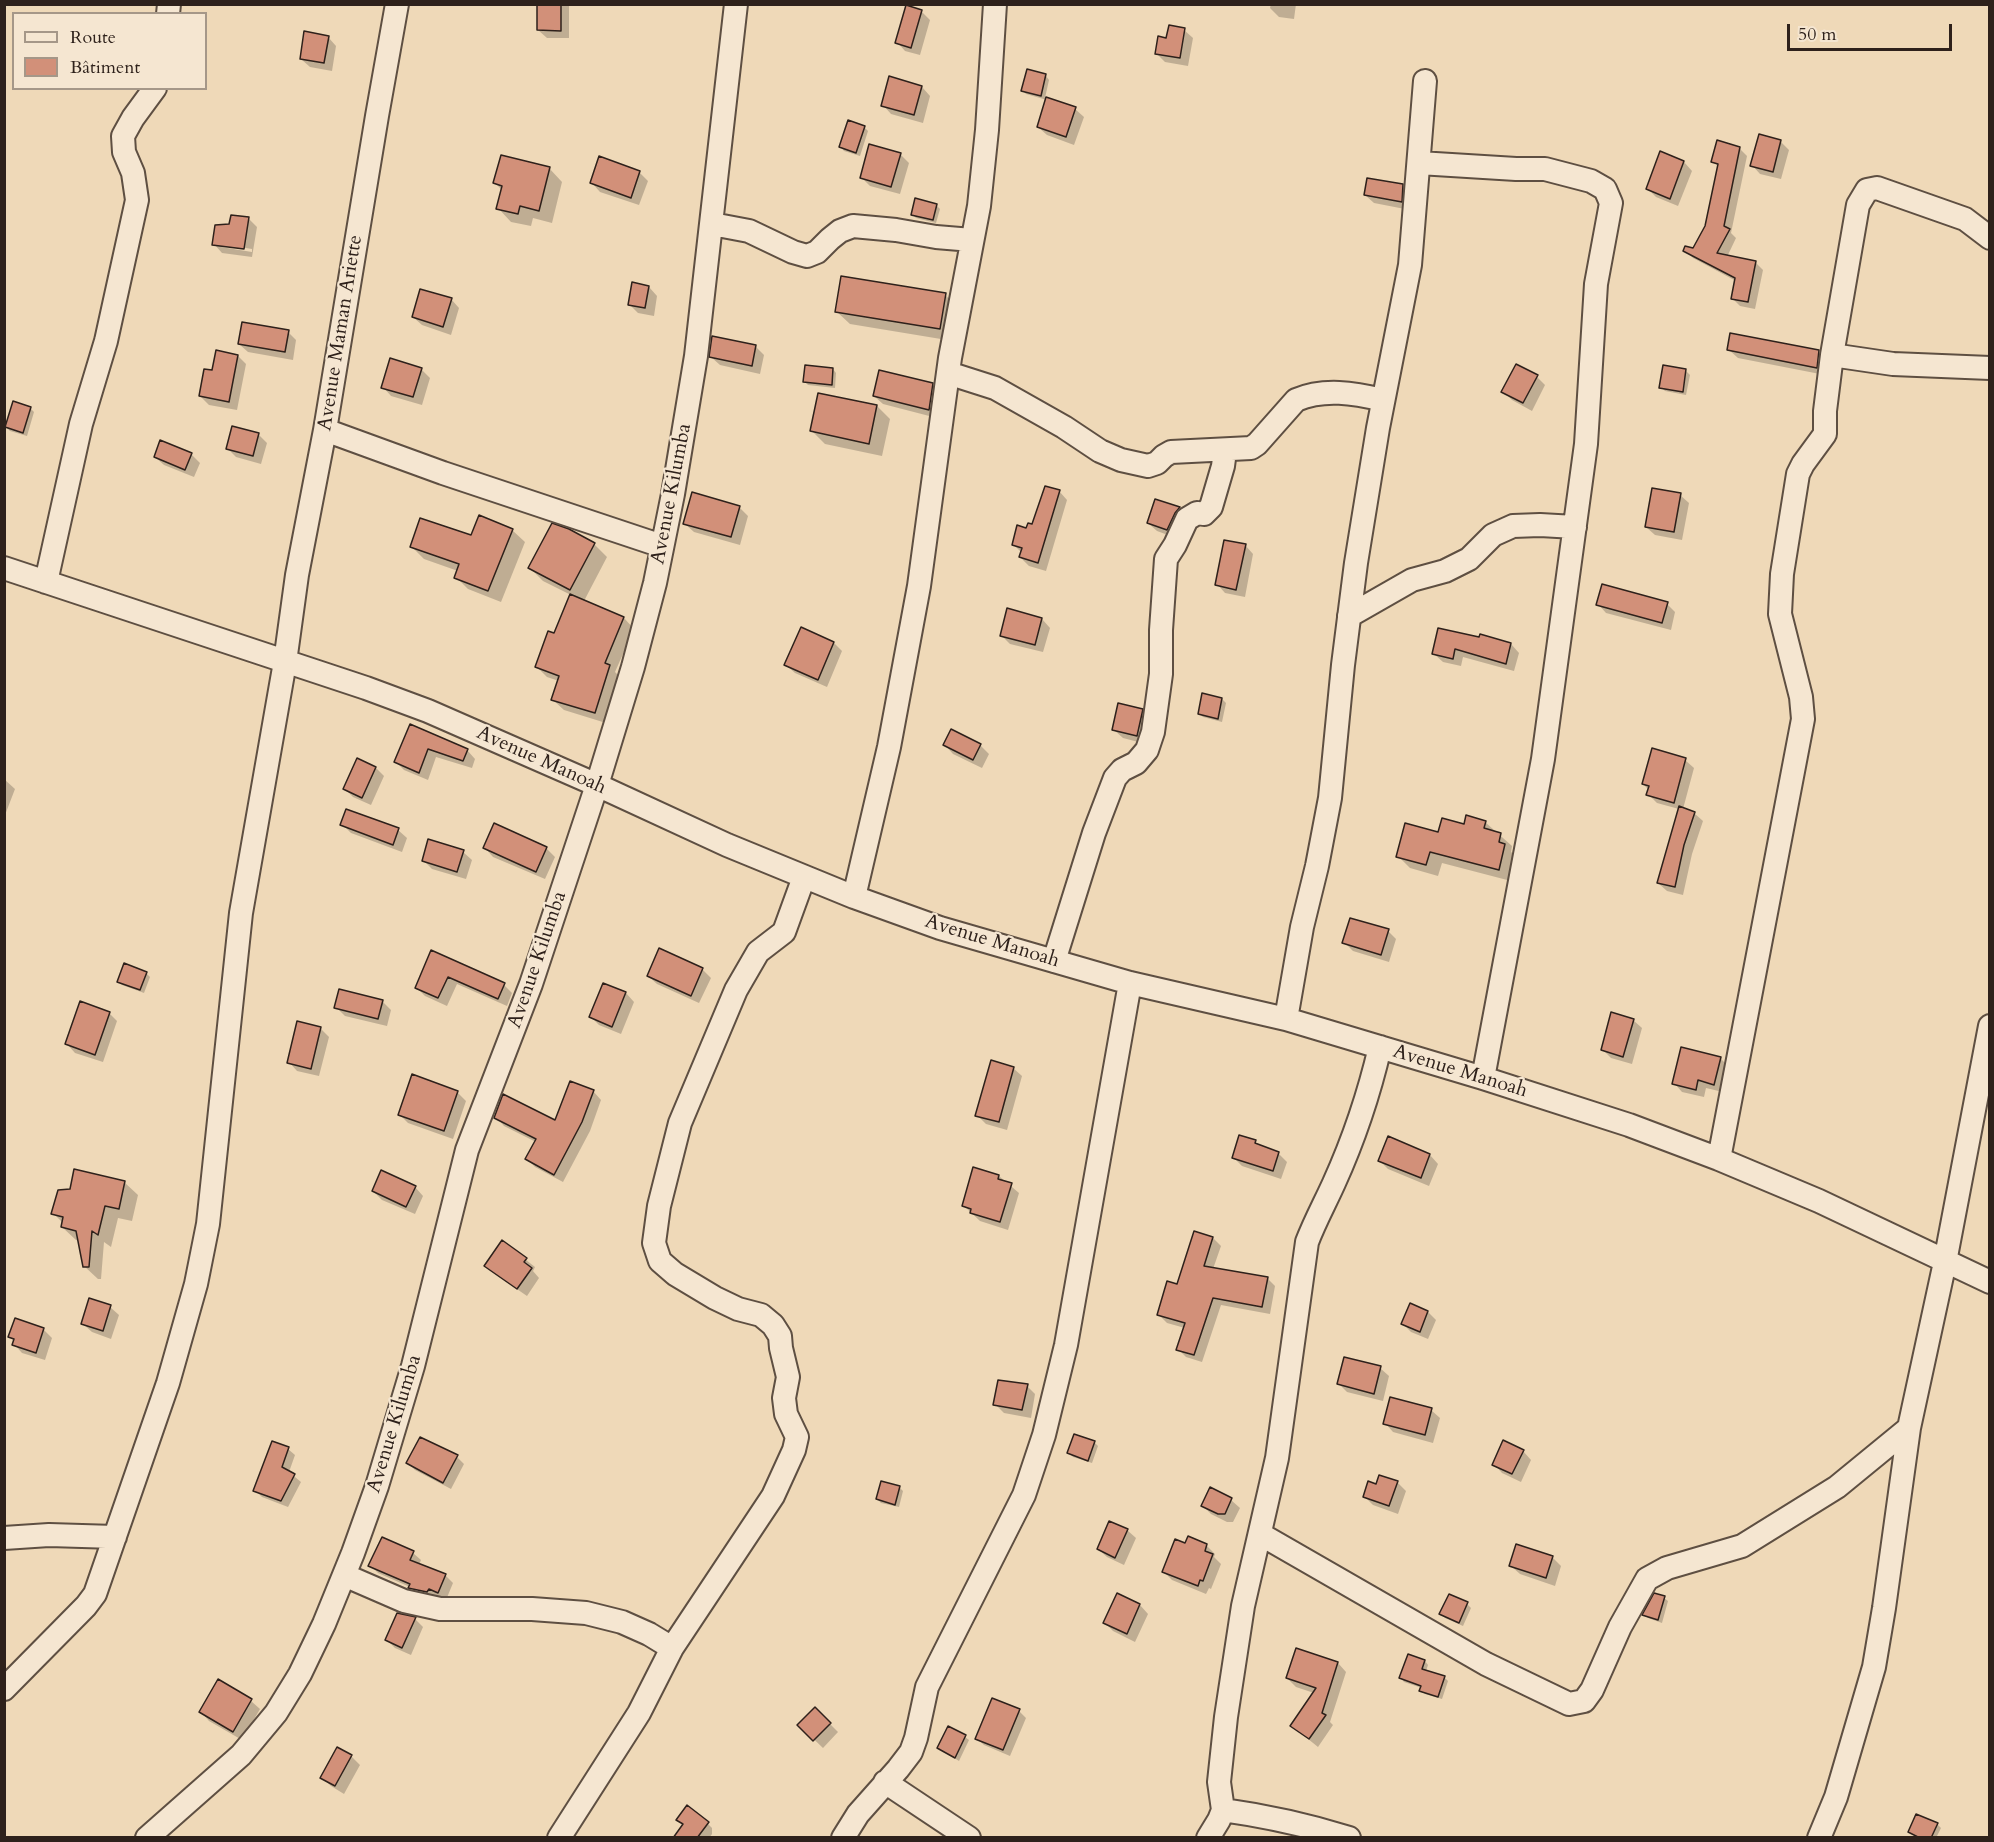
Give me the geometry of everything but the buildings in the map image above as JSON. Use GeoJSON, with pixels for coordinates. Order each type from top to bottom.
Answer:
{"type":"FeatureCollection","features":[{"type":"Feature","properties":{"kind":"street","name":"Avenue Maman Ariette"},"geometry":{"type":"LineString","coordinates":[[4,1689],[86,1606],[95,1594],[168,1383],[198,1274],[208,1224],[217,1154],[242,913],[285,662],[297,575],[326,430],[397,4]]}},
{"type":"Feature","properties":{"kind":"street","name":"Avenue Kilumba"},"geometry":{"type":"LineString","coordinates":[[147,1838],[241,1755],[276,1713],[300,1674],[324,1624],[377,1486],[413,1366],[468,1150],[531,984],[597,785],[633,667],[655,583],[673,494],[696,356],[736,4]]}},
{"type":"Feature","properties":{"kind":"street"},"geometry":{"type":"LineString","coordinates":[[854,897],[889,747],[919,586],[948,373],[979,206],[996,4]]}},
{"type":"Feature","properties":{"kind":"street"},"geometry":{"type":"LineString","coordinates":[[1286,1019],[1302,927],[1330,798],[1356,563],[1383,400],[1410,266],[1425,81]]}},
{"type":"Feature","properties":{"kind":"street"},"geometry":{"type":"LineString","coordinates":[[46,582],[81,424],[106,341],[137,200],[133,173],[124,152],[123,136],[153,90]]}},
{"type":"Feature","properties":{"kind":"street"},"geometry":{"type":"LineString","coordinates":[[1419,163],[1545,169],[1591,181],[1605,189],[1611,203],[1596,284],[1586,444],[1543,759],[1483,1078]]}},
{"type":"Feature","properties":{"kind":"street"},"geometry":{"type":"LineString","coordinates":[[1719,1159],[1803,719],[1801,697],[1780,614],[1782,574],[1798,474],[1825,434],[1825,411],[1832,355],[1858,205],[1867,190],[1877,188],[1965,219],[1989,237]]}},
{"type":"Feature","properties":{"kind":"street"},"geometry":{"type":"LineString","coordinates":[[712,224],[749,231],[793,252],[807,256],[817,252],[840,231],[853,226],[972,240]]}},
{"type":"Feature","properties":{"kind":"street"},"geometry":{"type":"LineString","coordinates":[[1832,355],[1893,364],[1989,368]]}},
{"type":"Feature","properties":{"kind":"street"},"geometry":{"type":"LineString","coordinates":[[948,373],[995,388],[1064,426],[1100,451],[1121,460],[1148,466],[1157,463],[1171,452],[1251,448],[1296,400],[1305,396],[1352,392],[1383,400]]}},
{"type":"Feature","properties":{"kind":"street"},"geometry":{"type":"LineString","coordinates":[[326,430],[443,473],[662,546]]}},
{"type":"Feature","properties":{"kind":"street"},"geometry":{"type":"LineString","coordinates":[[1054,962],[1090,844],[1115,778],[1122,770],[1136,763],[1147,750],[1153,732],[1161,674],[1161,630],[1166,559],[1187,519],[1197,513],[1204,514],[1211,507],[1225,451]]}},
{"type":"Feature","properties":{"kind":"street"},"geometry":{"type":"LineString","coordinates":[[1349,616],[1413,580],[1445,571],[1469,559],[1493,535],[1513,526],[1575,527]]}},
{"type":"Feature","properties":{"kind":"street","name":"Avenue Manoah"},"geometry":{"type":"LineString","coordinates":[[4,568],[428,711],[727,845],[854,897],[940,928],[1130,983],[1286,1019],[1629,1125],[1719,1159],[1819,1201],[1989,1282]]}},
{"type":"Feature","properties":{"kind":"street"},"geometry":{"type":"LineString","coordinates":[[559,1838],[639,1713],[672,1648],[773,1496],[789,1465],[797,1437],[786,1414],[784,1398],[788,1377],[780,1336],[773,1325],[761,1315],[738,1309],[675,1274],[660,1261],[654,1243],[660,1206],[680,1123],[736,990],[758,952],[784,932],[804,876]]}},
{"type":"Feature","properties":{"kind":"street"},"geometry":{"type":"LineString","coordinates":[[843,1838],[858,1814],[911,1752],[927,1687],[1024,1495],[1044,1435],[1066,1346],[1130,983]]}},
{"type":"Feature","properties":{"kind":"street"},"geometry":{"type":"LineString","coordinates":[[1819,1838],[1836,1797],[1874,1668],[1909,1428],[1987,1053],[1989,1026]]}},
{"type":"Feature","properties":{"kind":"street"},"geometry":{"type":"LineString","coordinates":[[1208,1838],[1220,1820],[1223,1810],[1219,1782],[1226,1717],[1243,1606],[1277,1458],[1307,1242],[1364,1109],[1380,1047]]}},
{"type":"Feature","properties":{"kind":"street"},"geometry":{"type":"LineString","coordinates":[[1260,1534],[1486,1664],[1569,1704],[1584,1701],[1592,1690],[1620,1627],[1647,1580],[1667,1568],[1742,1546],[1837,1487],[1909,1428]]}},
{"type":"Feature","properties":{"kind":"street"},"geometry":{"type":"LineString","coordinates":[[4,1538],[49,1535],[116,1537]]}},
{"type":"Feature","properties":{"kind":"street"},"geometry":{"type":"LineString","coordinates":[[344,1575],[404,1601],[440,1609],[523,1609],[586,1613],[622,1622],[649,1634],[672,1648]]}},
{"type":"Feature","properties":{"kind":"street"},"geometry":{"type":"LineString","coordinates":[[885,1782],[969,1838]]}},
{"type":"Feature","properties":{"kind":"street"},"geometry":{"type":"LineString","coordinates":[[1223,1810],[1269,1816],[1313,1826],[1349,1838]]}}]}
